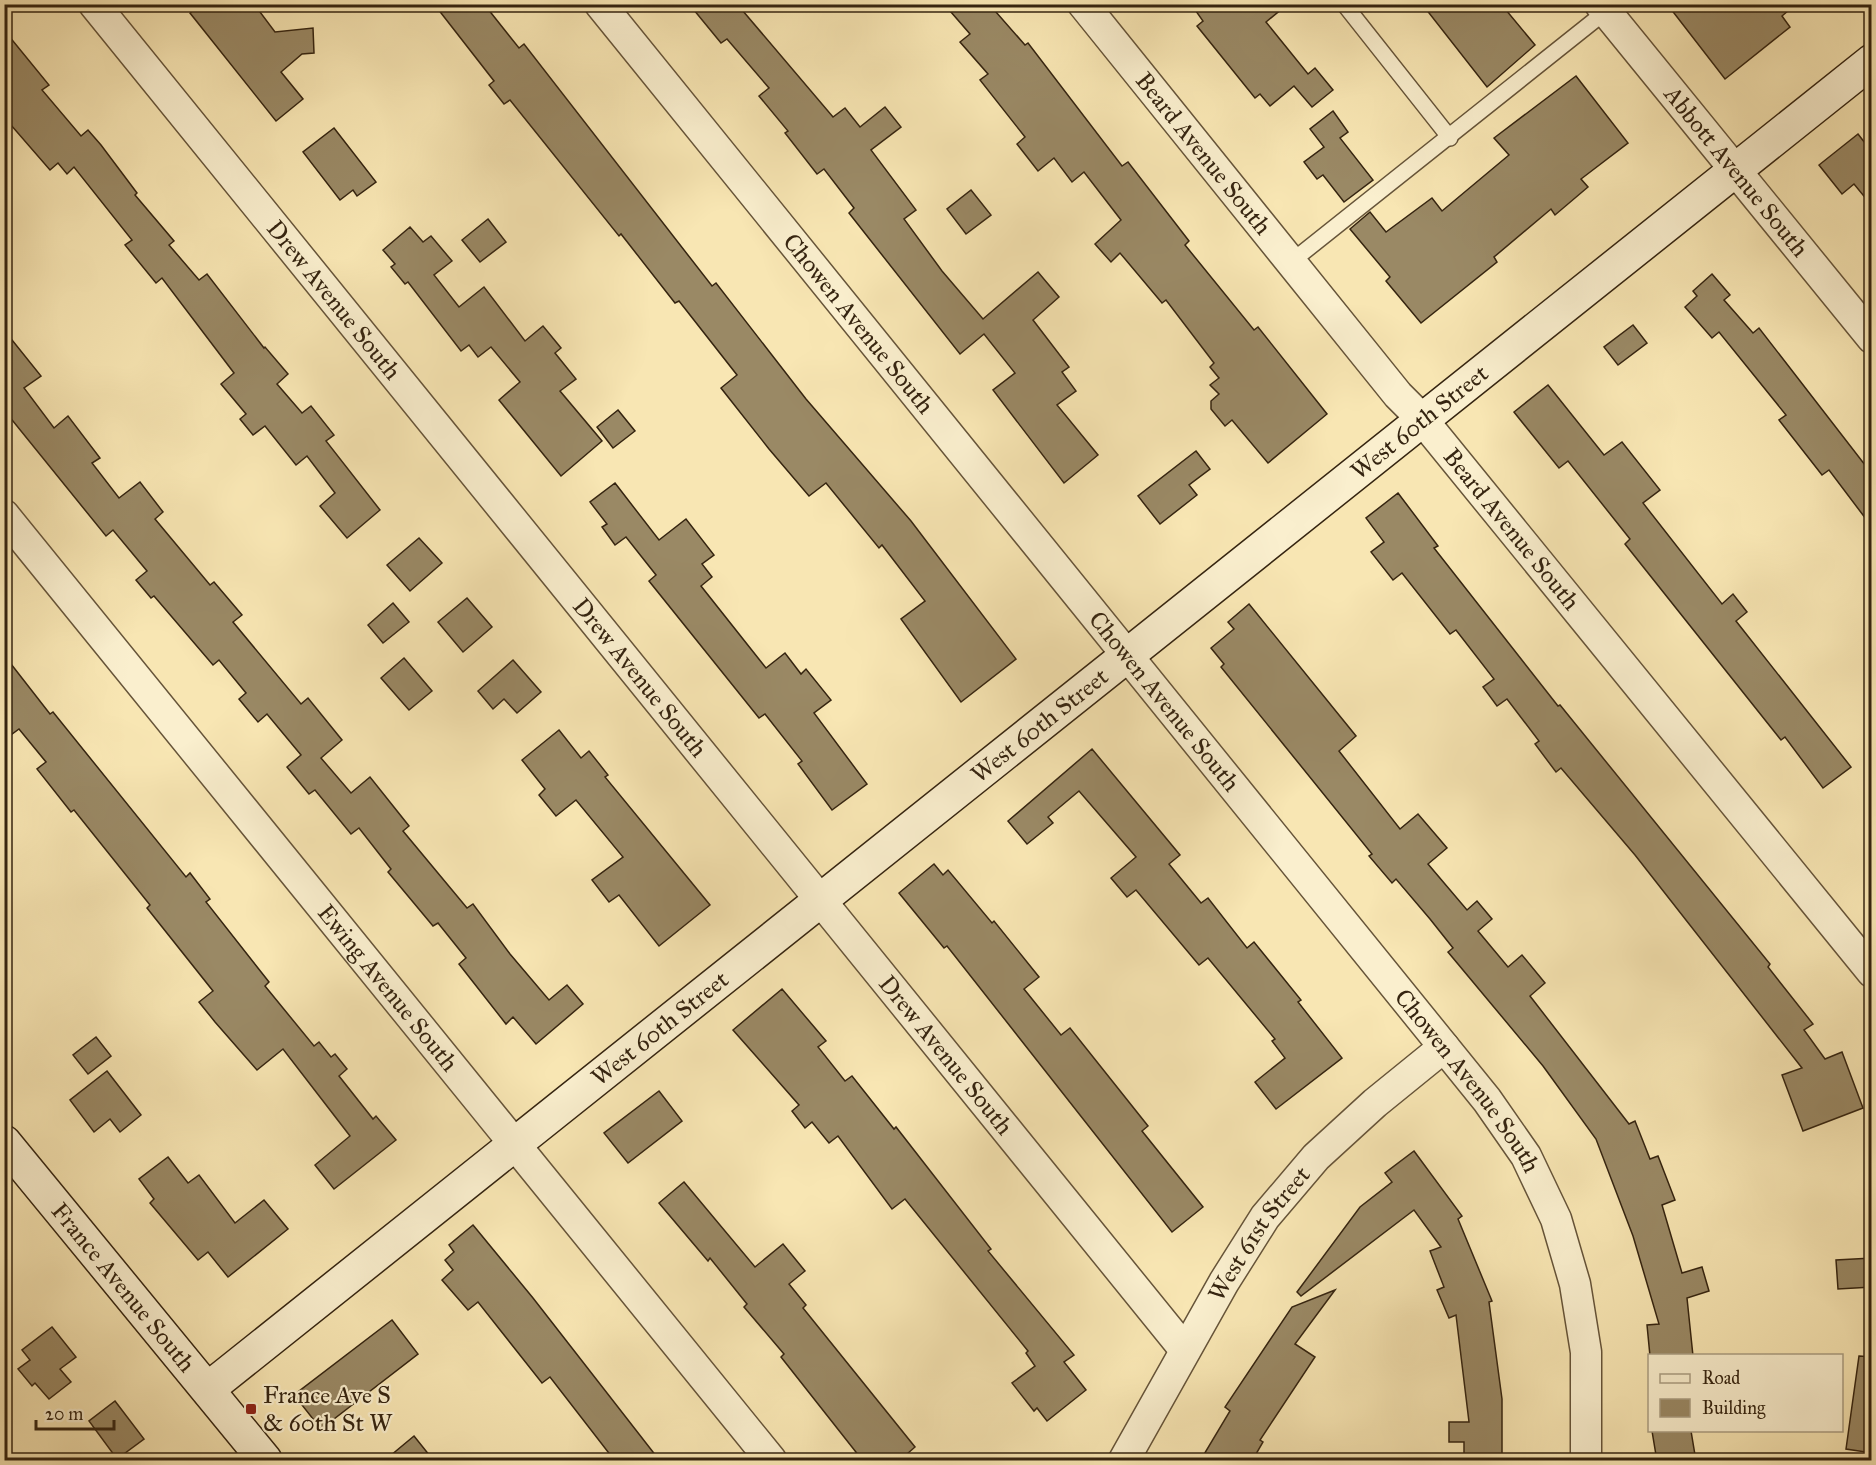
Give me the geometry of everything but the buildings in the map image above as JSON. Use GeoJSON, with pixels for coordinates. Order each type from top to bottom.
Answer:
{"type":"FeatureCollection","features":[{"type":"Feature","properties":{"kind":"street","name":"Drew Avenue South"},"geometry":{"type":"LineString","coordinates":[[94,4],[1185,1350]]}},
{"type":"Feature","properties":{"kind":"street","name":"Chowen Avenue South"},"geometry":{"type":"LineString","coordinates":[[600,4],[1487,1100],[1526,1156],[1556,1219],[1575,1284],[1586,1352],[1586,1461]]}},
{"type":"Feature","properties":{"kind":"street","name":"Beard Avenue South"},"geometry":{"type":"LineString","coordinates":[[1083,4],[1398,395],[1421,418],[1872,972]]}},
{"type":"Feature","properties":{"kind":"street","name":"Abbott Avenue South"},"geometry":{"type":"LineString","coordinates":[[1607,7],[1735,170],[1872,338]]}},
{"type":"Feature","properties":{"kind":"street","name":"West 60th Street"},"geometry":{"type":"LineString","coordinates":[[208,1389],[1127,656],[1421,418],[1872,61]]}},
{"type":"Feature","properties":{"kind":"street","name":"Ewing Avenue South"},"geometry":{"type":"LineString","coordinates":[[4,515],[771,1461]]}},
{"type":"Feature","properties":{"kind":"street","name":"West 61st Street"},"geometry":{"type":"LineString","coordinates":[[1125,1461],[1185,1350],[1265,1217],[1309,1166],[1375,1103],[1444,1047]]}},
{"type":"Feature","properties":{"kind":"street","name":"France Avenue South"},"geometry":{"type":"LineString","coordinates":[[4,1142],[266,1461]]}},
{"type":"Feature","properties":{"kind":"lane"},"geometry":{"type":"LineString","coordinates":[[1344,4],[1450,138]]}},
{"type":"Feature","properties":{"kind":"lane"},"geometry":{"type":"LineString","coordinates":[[1291,262],[1450,138],[1607,7]]}},
{"type":"Feature","properties":{"kind":"place","name":"France Ave S & 60th St W"},"geometry":{"type":"Point","coordinates":[251,1409]}}]}
